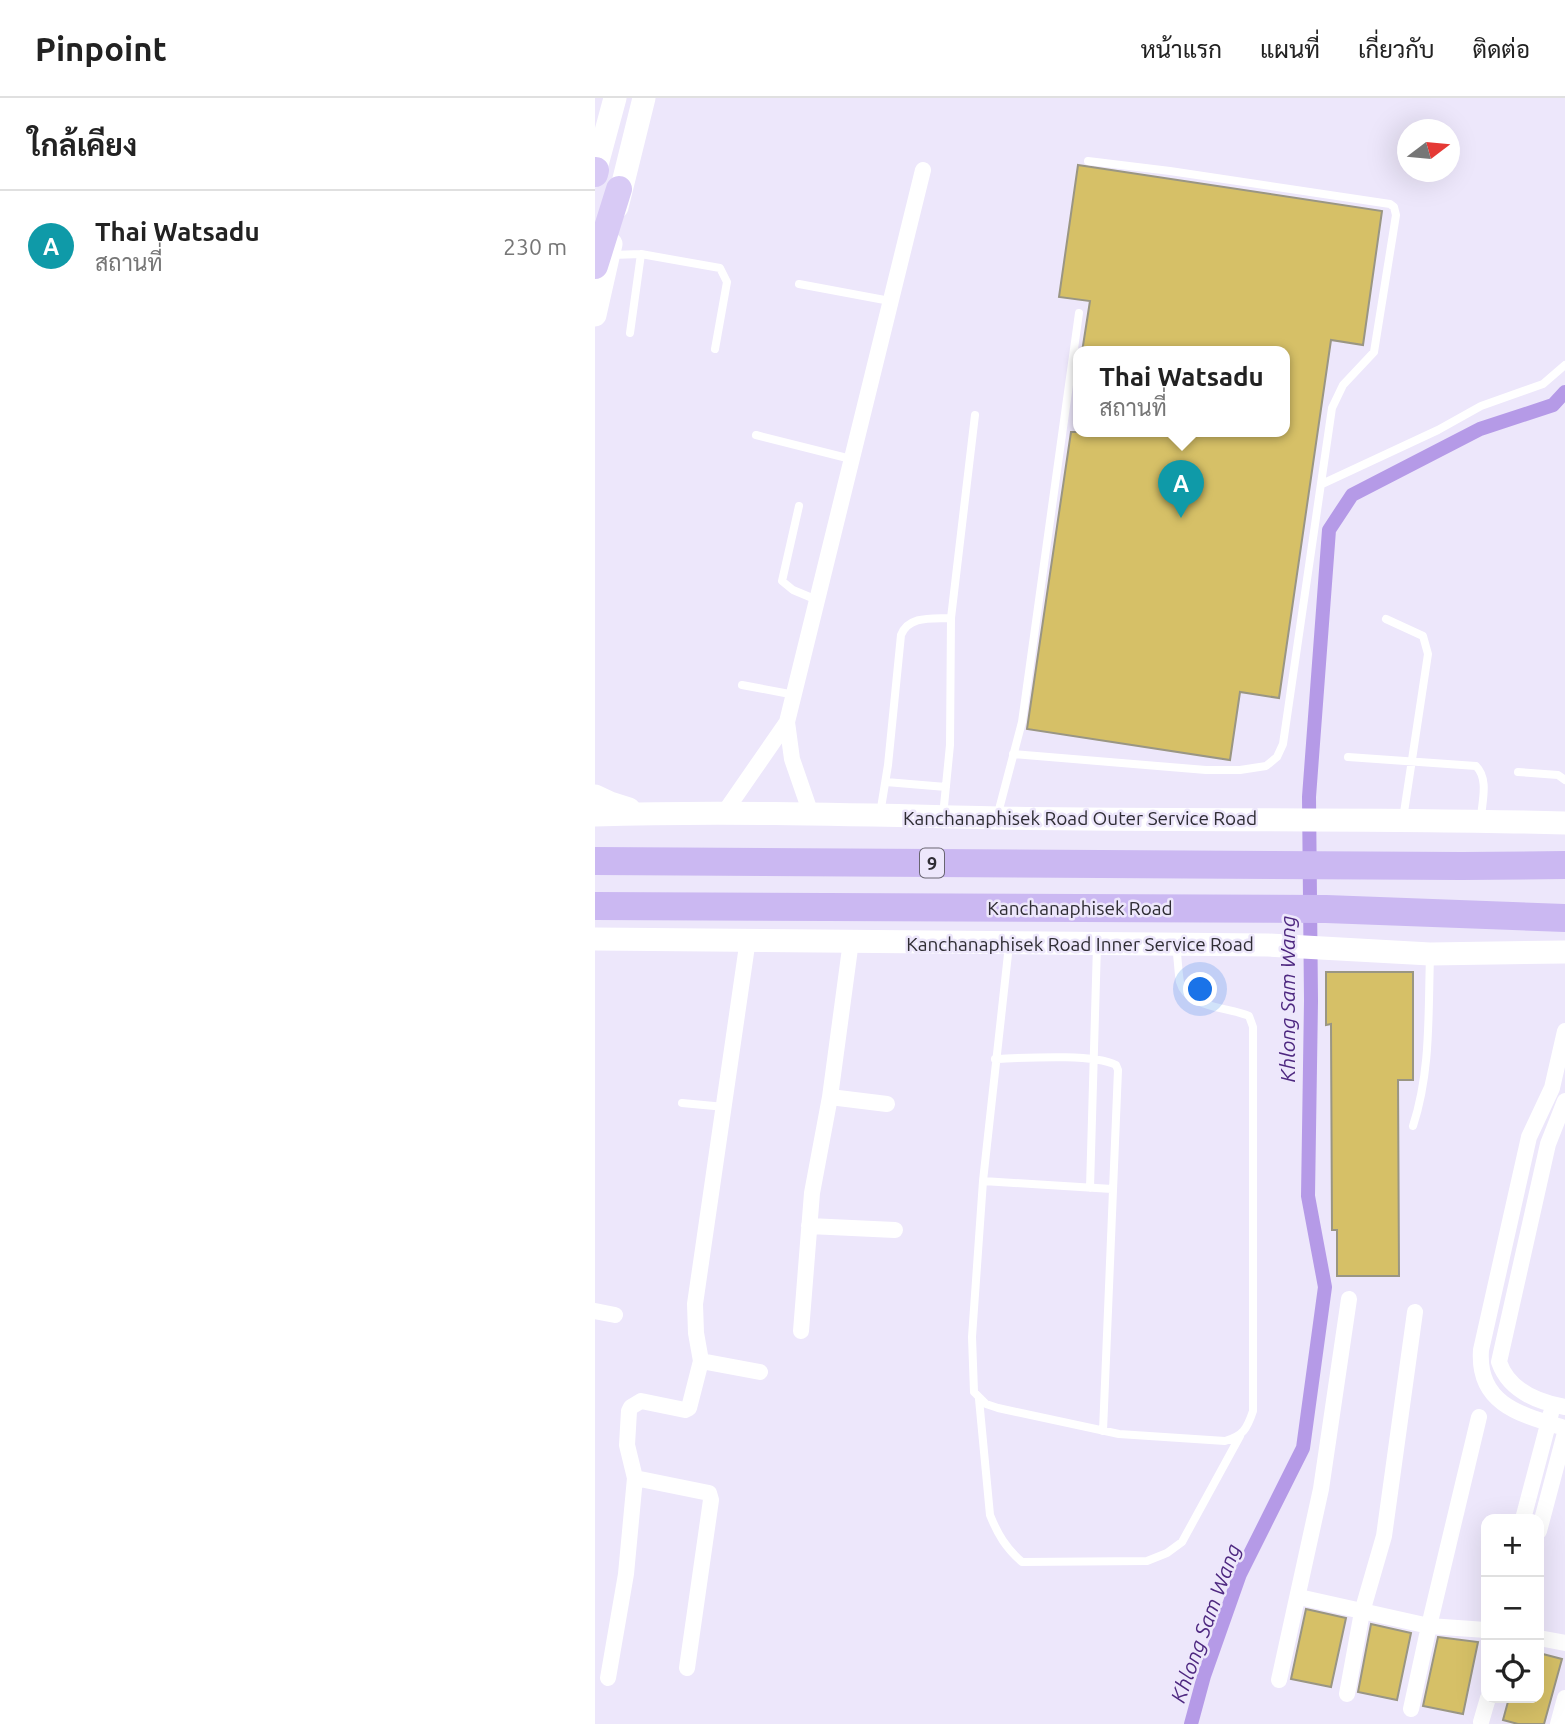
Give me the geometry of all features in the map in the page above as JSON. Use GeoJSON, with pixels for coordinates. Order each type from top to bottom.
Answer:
{"type":"FeatureCollection","features":[{"type":"Feature","properties":{"kind":"highway","name":"9"},"geometry":{"type":"LineString","coordinates":[[595,861],[1565,864]]}},
{"type":"Feature","properties":{"kind":"highway","name":"Kanchanaphisek Road"},"geometry":{"type":"LineString","coordinates":[[595,906],[1326,909],[1565,918]]}},
{"type":"Feature","properties":{"kind":"main road"},"geometry":{"type":"LineString","coordinates":[[595,172],[615,98]]}},
{"type":"Feature","properties":{"kind":"main road"},"geometry":{"type":"LineString","coordinates":[[595,315],[602,261],[644,98]]}},
{"type":"Feature","properties":{"kind":"main road"},"geometry":{"type":"LineString","coordinates":[[595,796],[645,813]]}},
{"type":"Feature","properties":{"kind":"main road","name":"Kanchanaphisek Road Outer Service Road"},"geometry":{"type":"LineString","coordinates":[[595,815],[724,813],[880,817],[1563,821]]}},
{"type":"Feature","properties":{"kind":"main road","name":"Kanchanaphisek Road Inner Service Road"},"geometry":{"type":"LineString","coordinates":[[595,939],[1268,945],[1430,954],[1565,952]]}},
{"type":"Feature","properties":{"kind":"street"},"geometry":{"type":"LineString","coordinates":[[724,813],[787,722],[923,170]]}},
{"type":"Feature","properties":{"kind":"street"},"geometry":{"type":"LineString","coordinates":[[787,722],[792,759],[811,814]]}},
{"type":"Feature","properties":{"kind":"street"},"geometry":{"type":"LineString","coordinates":[[608,1678],[626,1574],[635,1478],[627,1445],[631,1407],[641,1401],[685,1410],[689,1408],[701,1362],[695,1304],[748,939]]}},
{"type":"Feature","properties":{"kind":"street"},"geometry":{"type":"LineString","coordinates":[[801,1331],[812,1193],[830,1097],[851,941]]}},
{"type":"Feature","properties":{"kind":"street"},"geometry":{"type":"LineString","coordinates":[[1543,1514],[1565,1430],[1511,1410],[1496,1398],[1485,1383],[1480,1368],[1481,1350],[1529,1137],[1552,1088],[1565,1034]]}},
{"type":"Feature","properties":{"kind":"street"},"geometry":{"type":"LineString","coordinates":[[830,1097],[887,1104]]}},
{"type":"Feature","properties":{"kind":"street"},"geometry":{"type":"LineString","coordinates":[[1524,1514],[1548,1423],[1560,1406],[1523,1393],[1512,1385],[1499,1362],[1548,1144],[1565,1101]]}},
{"type":"Feature","properties":{"kind":"street"},"geometry":{"type":"LineString","coordinates":[[1523,1163],[1543,1167]]}},
{"type":"Feature","properties":{"kind":"street"},"geometry":{"type":"LineString","coordinates":[[809,1226],[895,1230]]}},
{"type":"Feature","properties":{"kind":"street"},"geometry":{"type":"LineString","coordinates":[[1279,1680],[1321,1489],[1349,1298]]}},
{"type":"Feature","properties":{"kind":"street"},"geometry":{"type":"LineString","coordinates":[[595,1311],[615,1315]]}},
{"type":"Feature","properties":{"kind":"street"},"geometry":{"type":"LineString","coordinates":[[1347,1694],[1362,1612],[1384,1536],[1415,1312]]}},
{"type":"Feature","properties":{"kind":"street"},"geometry":{"type":"LineString","coordinates":[[701,1362],[760,1372]]}},
{"type":"Feature","properties":{"kind":"street"},"geometry":{"type":"LineString","coordinates":[[1411,1709],[1479,1417]]}},
{"type":"Feature","properties":{"kind":"street"},"geometry":{"type":"LineString","coordinates":[[635,1478],[696,1489],[709,1493],[711,1500],[687,1668]]}},
{"type":"Feature","properties":{"kind":"street"},"geometry":{"type":"LineString","coordinates":[[1299,1597],[1429,1626],[1481,1630]]}},
{"type":"Feature","properties":{"kind":"street"},"geometry":{"type":"LineString","coordinates":[[1544,1639],[1565,1643]]}},
{"type":"Feature","properties":{"kind":"street"},"geometry":{"type":"LineString","coordinates":[[1558,1724],[1565,1698]]}},
{"type":"Feature","properties":{"kind":"street"},"geometry":{"type":"LineString","coordinates":[[1482,1722],[1487,1703]]}},
{"type":"Feature","properties":{"kind":"lane"},"geometry":{"type":"LineString","coordinates":[[1013,754],[1240,771],[1266,766],[1277,757],[1283,744],[1332,408],[1343,386],[1374,352],[1396,215],[1390,204],[1088,161]]}},
{"type":"Feature","properties":{"kind":"lane"},"geometry":{"type":"LineString","coordinates":[[602,261],[641,254],[720,268],[727,282],[715,349]]}},
{"type":"Feature","properties":{"kind":"lane"},"geometry":{"type":"LineString","coordinates":[[630,333],[641,254]]}},
{"type":"Feature","properties":{"kind":"lane"},"geometry":{"type":"LineString","coordinates":[[799,284],[890,301]]}},
{"type":"Feature","properties":{"kind":"lane"},"geometry":{"type":"LineString","coordinates":[[1074,346],[1079,313]]}},
{"type":"Feature","properties":{"kind":"lane"},"geometry":{"type":"LineString","coordinates":[[996,818],[1022,722],[1073,356]]}},
{"type":"Feature","properties":{"kind":"lane"},"geometry":{"type":"LineString","coordinates":[[1322,484],[1438,430],[1481,406],[1542,384],[1565,365]]}},
{"type":"Feature","properties":{"kind":"lane"},"geometry":{"type":"LineString","coordinates":[[943,816],[950,745],[951,618],[975,415]]}},
{"type":"Feature","properties":{"kind":"lane"},"geometry":{"type":"LineString","coordinates":[[757,435],[851,459]]}},
{"type":"Feature","properties":{"kind":"lane"},"geometry":{"type":"LineString","coordinates":[[799,506],[782,580],[793,590],[817,600]]}},
{"type":"Feature","properties":{"kind":"lane"},"geometry":{"type":"LineString","coordinates":[[880,817],[901,635],[905,625],[912,621],[951,618]]}},
{"type":"Feature","properties":{"kind":"lane"},"geometry":{"type":"LineString","coordinates":[[1386,620],[1423,636],[1428,654],[1403,819]]}},
{"type":"Feature","properties":{"kind":"lane"},"geometry":{"type":"LineString","coordinates":[[742,685],[795,695]]}},
{"type":"Feature","properties":{"kind":"lane"},"geometry":{"type":"LineString","coordinates":[[1348,757],[1476,766],[1482,772],[1484,781],[1480,821]]}},
{"type":"Feature","properties":{"kind":"lane"},"geometry":{"type":"LineString","coordinates":[[1518,772],[1558,775],[1565,780]]}},
{"type":"Feature","properties":{"kind":"lane"},"geometry":{"type":"LineString","coordinates":[[886,782],[946,788]]}},
{"type":"Feature","properties":{"kind":"lane"},"geometry":{"type":"LineString","coordinates":[[1009,944],[983,1181],[972,1337],[974,1392],[979,1399],[998,1408],[1119,1434],[1225,1441],[1240,1436]]}},
{"type":"Feature","properties":{"kind":"lane"},"geometry":{"type":"LineString","coordinates":[[979,1399],[990,1515],[1007,1549],[1023,1562],[1147,1561],[1167,1553],[1182,1542],[1240,1436],[1248,1427],[1253,1411],[1253,1027],[1249,1016],[1196,1000],[1186,993],[1181,984],[1176,944]]}},
{"type":"Feature","properties":{"kind":"lane"},"geometry":{"type":"LineString","coordinates":[[1090,1188],[1097,945]]}},
{"type":"Feature","properties":{"kind":"lane"},"geometry":{"type":"LineString","coordinates":[[1413,1126],[1422,1099],[1427,1063],[1430,954]]}},
{"type":"Feature","properties":{"kind":"lane"},"geometry":{"type":"LineString","coordinates":[[995,1059],[1036,1057],[1094,1060],[1109,1062],[1116,1065],[1118,1070],[1103,1431]]}},
{"type":"Feature","properties":{"kind":"lane"},"geometry":{"type":"LineString","coordinates":[[682,1103],[725,1107]]}},
{"type":"Feature","properties":{"kind":"lane"},"geometry":{"type":"LineString","coordinates":[[983,1181],[1112,1189]]}},
{"type":"Feature","properties":{"kind":"building"},"geometry":{"type":"Polygon","coordinates":[[[1078,165],[1382,211],[1363,345],[1331,340],[1279,698],[1240,692],[1230,760],[1027,729],[1071,432],[1073,437],[1290,437],[1290,346],[1083,346],[1090,301],[1059,297],[1078,165]]]}},
{"type":"Feature","properties":{"kind":"building"},"geometry":{"type":"Polygon","coordinates":[[[1326,972],[1413,972],[1413,1080],[1398,1080],[1399,1276],[1337,1276],[1337,1230],[1332,1230],[1331,1024],[1326,1025],[1326,972]]]}},
{"type":"Feature","properties":{"kind":"building"},"geometry":{"type":"Polygon","coordinates":[[[1306,1609],[1346,1618],[1331,1687],[1291,1679],[1306,1609]]]}},
{"type":"Feature","properties":{"kind":"building"},"geometry":{"type":"Polygon","coordinates":[[[1371,1624],[1411,1633],[1397,1700],[1358,1692],[1371,1624]]]}},
{"type":"Feature","properties":{"kind":"building"},"geometry":{"type":"Polygon","coordinates":[[[1438,1637],[1478,1642],[1463,1714],[1423,1706],[1438,1637]]]}},
{"type":"Feature","properties":{"kind":"building"},"geometry":{"type":"Polygon","coordinates":[[[1544,1654],[1562,1659],[1544,1724],[1518,1724],[1503,1720],[1508,1703],[1544,1703],[1544,1654]]]}},
{"type":"Feature","properties":{"kind":"waterway","name":"Khlong Sam Wang"},"geometry":{"type":"LineString","coordinates":[[1191,1724],[1204,1676],[1240,1574],[1303,1448],[1325,1287],[1308,1196],[1311,1001],[1309,797],[1329,530],[1352,495],[1480,429],[1553,405],[1565,392]]}},
{"type":"Feature","properties":{"kind":"place","name":"Thai Watsadu"},"geometry":{"type":"Point","coordinates":[1181,518]}}]}
